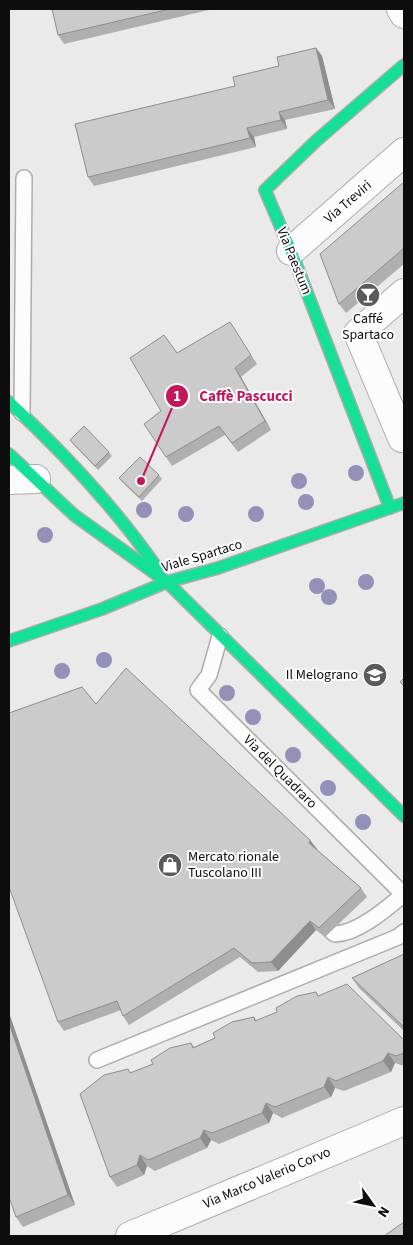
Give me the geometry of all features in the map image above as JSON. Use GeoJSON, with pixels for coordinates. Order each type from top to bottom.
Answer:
{"type":"FeatureCollection","features":[{"type":"Feature","properties":{"kind":"street"},"geometry":{"type":"LineString","coordinates":[[401,9],[404,14]]}},
{"type":"Feature","properties":{"kind":"street","name":"Via Paestum"},"geometry":{"type":"LineString","coordinates":[[390,508],[291,251],[265,190],[317,140],[404,65]]}},
{"type":"Feature","properties":{"kind":"street","name":"Via Treviri"},"geometry":{"type":"LineString","coordinates":[[291,251],[404,152]]}},
{"type":"Feature","properties":{"kind":"street"},"geometry":{"type":"LineString","coordinates":[[402,438],[358,333],[404,293]]}},
{"type":"Feature","properties":{"kind":"street"},"geometry":{"type":"LineString","coordinates":[[9,402],[99,490],[135,536],[167,582],[404,816]]}},
{"type":"Feature","properties":{"kind":"street"},"geometry":{"type":"LineString","coordinates":[[9,454],[74,515],[167,582]]}},
{"type":"Feature","properties":{"kind":"street"},"geometry":{"type":"LineString","coordinates":[[9,480],[36,480]]}},
{"type":"Feature","properties":{"kind":"street","name":"Viale Spartaco"},"geometry":{"type":"LineString","coordinates":[[9,641],[102,609],[167,582],[218,568],[404,503]]}},
{"type":"Feature","properties":{"kind":"street","name":"Via Marco Valerio Corvo"},"geometry":{"type":"LineString","coordinates":[[130,1236],[404,1120]]}},
{"type":"Feature","properties":{"kind":"lane"},"geometry":{"type":"LineString","coordinates":[[22,413],[29,207],[24,178]]}},
{"type":"Feature","properties":{"kind":"lane","name":"Via del Quadraro"},"geometry":{"type":"LineString","coordinates":[[220,636],[209,675],[198,690],[404,894]]}},
{"type":"Feature","properties":{"kind":"lane"},"geometry":{"type":"LineString","coordinates":[[331,931],[335,934],[346,932],[378,915],[404,894]]}},
{"type":"Feature","properties":{"kind":"lane"},"geometry":{"type":"LineString","coordinates":[[98,1060],[398,937],[404,932]]}},
{"type":"Feature","properties":{"kind":"building"},"geometry":{"type":"Polygon","coordinates":[[[52,9],[170,9],[58,35],[52,9]]]}},
{"type":"Feature","properties":{"kind":"building"},"geometry":{"type":"Polygon","coordinates":[[[316,48],[328,100],[279,112],[281,120],[247,128],[250,138],[88,177],[75,124],[235,86],[233,77],[279,66],[277,57],[316,48]]]}},
{"type":"Feature","properties":{"kind":"building"},"geometry":{"type":"Polygon","coordinates":[[[404,182],[404,248],[339,304],[320,254],[404,182]]]}},
{"type":"Feature","properties":{"kind":"building"},"geometry":{"type":"Polygon","coordinates":[[[230,322],[251,355],[235,368],[265,421],[232,443],[219,426],[166,457],[144,424],[161,411],[130,358],[164,335],[177,353],[230,322]]]}},
{"type":"Feature","properties":{"kind":"building"},"geometry":{"type":"Polygon","coordinates":[[[84,426],[109,452],[95,466],[70,440],[84,426]]]}},
{"type":"Feature","properties":{"kind":"building"},"geometry":{"type":"Polygon","coordinates":[[[140,457],[159,475],[139,497],[119,478],[140,457]]]}},
{"type":"Feature","properties":{"kind":"building","name":"Mercato rionale Tuscolano III"},"geometry":{"type":"Polygon","coordinates":[[[126,668],[310,840],[309,843],[361,888],[319,928],[310,921],[271,962],[252,963],[234,948],[123,1016],[117,1001],[58,1022],[9,887],[9,713],[82,687],[96,704],[126,668]]]}},
{"type":"Feature","properties":{"kind":"building"},"geometry":{"type":"Polygon","coordinates":[[[404,678],[404,686],[400,682],[404,678]]]}},
{"type":"Feature","properties":{"kind":"building"},"geometry":{"type":"Polygon","coordinates":[[[404,954],[404,1027],[352,978],[404,954]]]}},
{"type":"Feature","properties":{"kind":"building"},"geometry":{"type":"Polygon","coordinates":[[[347,984],[404,1040],[404,1053],[396,1056],[388,1053],[383,1061],[336,1081],[328,1077],[324,1087],[275,1107],[266,1103],[262,1113],[212,1133],[204,1130],[200,1138],[148,1160],[140,1155],[137,1165],[110,1177],[80,1094],[104,1075],[128,1069],[130,1073],[153,1064],[151,1060],[170,1048],[191,1043],[193,1048],[215,1038],[213,1033],[232,1022],[254,1017],[255,1021],[277,1012],[276,1008],[297,996],[316,992],[318,996],[347,984]]]}},
{"type":"Feature","properties":{"kind":"building"},"geometry":{"type":"Polygon","coordinates":[[[9,1023],[68,1195],[16,1217],[9,1197],[9,1023]]]}},
{"type":"Feature","properties":{"kind":"building"},"geometry":{"type":"Polygon","coordinates":[[[404,1222],[404,1236],[384,1236],[404,1222]]]}},
{"type":"Feature","properties":{"kind":"traffic: fast"},"geometry":{"type":"LineString","coordinates":[[390,508],[291,251],[265,190],[317,140],[404,65]]}},
{"type":"Feature","properties":{"kind":"traffic: fast"},"geometry":{"type":"LineString","coordinates":[[9,402],[88,481],[141,545],[157,568]]}},
{"type":"Feature","properties":{"kind":"traffic: fast"},"geometry":{"type":"LineString","coordinates":[[9,454],[74,515],[167,582],[404,816]]}},
{"type":"Feature","properties":{"kind":"traffic: fast"},"geometry":{"type":"LineString","coordinates":[[9,641],[102,609],[167,582],[218,568],[404,503]]}},
{"type":"Feature","properties":{"kind":"place","name":"Caffé Spartaco"},"geometry":{"type":"Point","coordinates":[368,295]}},
{"type":"Feature","properties":{"kind":"place","name":"Caffè Pascucci"},"geometry":{"type":"Point","coordinates":[141,481]}},
{"type":"Feature","properties":{"kind":"place","name":"Il Melograno"},"geometry":{"type":"Point","coordinates":[375,675]}},
{"type":"Feature","properties":{"kind":"place","name":"Mercato rionale Tuscolano III"},"geometry":{"type":"Point","coordinates":[170,865]}}]}
